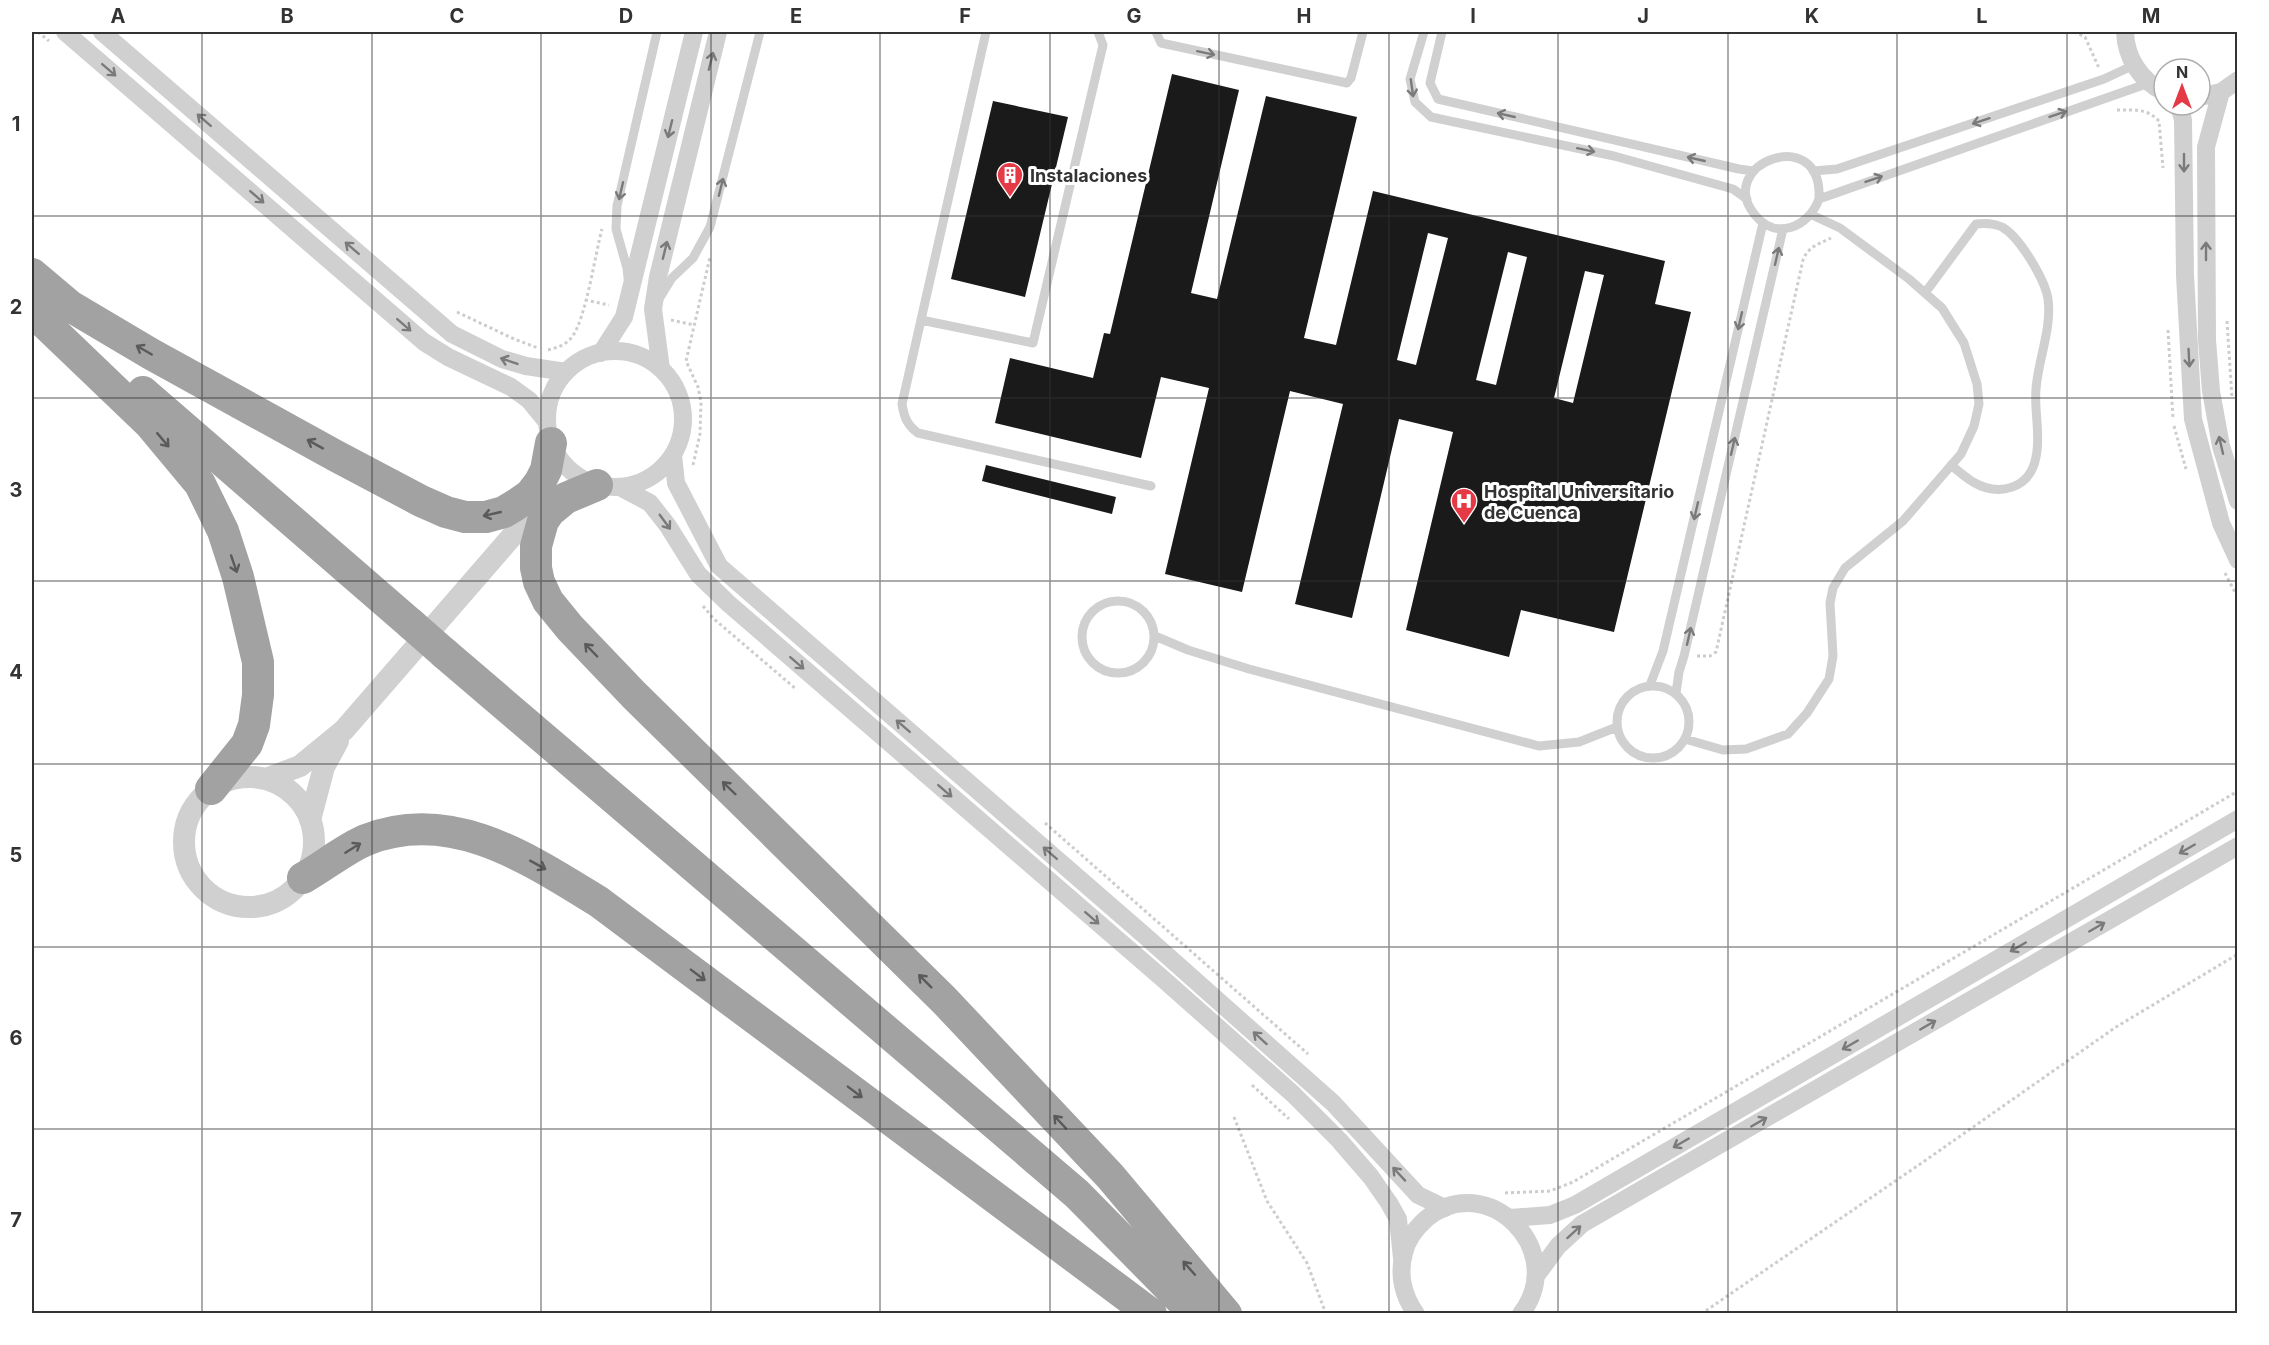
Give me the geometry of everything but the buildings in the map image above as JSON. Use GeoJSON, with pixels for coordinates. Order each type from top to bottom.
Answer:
{"type":"FeatureCollection","features":[{"type":"Feature","properties":{"kind":"highway"},"geometry":{"type":"LineString","coordinates":[[32,273],[70,306],[151,354],[336,456],[446,512],[465,517],[486,517],[504,512],[517,504],[530,495],[540,482],[546,470],[552,441]]}},
{"type":"Feature","properties":{"kind":"highway"},"geometry":{"type":"LineString","coordinates":[[32,294],[444,653],[1077,1194],[1195,1314]]}},
{"type":"Feature","properties":{"kind":"highway"},"geometry":{"type":"LineString","coordinates":[[32,311],[150,424],[200,484],[223,531],[238,577],[258,662],[258,695],[254,725],[247,744],[211,789]]}},
{"type":"Feature","properties":{"kind":"highway"},"geometry":{"type":"LineString","coordinates":[[598,483],[566,498],[549,512],[543,521],[536,546],[536,568],[539,582],[548,600],[570,628],[634,695],[959,1016],[1110,1176],[1226,1314]]}},
{"type":"Feature","properties":{"kind":"highway"},"geometry":{"type":"LineString","coordinates":[[303,878],[365,841],[401,830],[443,830],[495,843],[539,865],[599,902],[1151,1314]]}},
{"type":"Feature","properties":{"kind":"street"},"geometry":{"type":"LineString","coordinates":[[65,32],[424,342],[448,357],[511,387],[529,400],[567,468],[650,503],[668,526],[698,574],[729,604],[1293,1094],[1339,1140],[1371,1177],[1398,1219],[1403,1287],[1416,1314]]}},
{"type":"Feature","properties":{"kind":"street"},"geometry":{"type":"LineString","coordinates":[[102,32],[452,334],[502,359],[526,366],[566,372]]}},
{"type":"Feature","properties":{"kind":"street"},"geometry":{"type":"LineString","coordinates":[[601,353],[624,317],[694,32]]}},
{"type":"Feature","properties":{"kind":"street"},"geometry":{"type":"LineString","coordinates":[[662,369],[653,309],[658,277],[718,32]]}},
{"type":"Feature","properties":{"kind":"street"},"geometry":{"type":"LineString","coordinates":[[2122,34],[2134,65],[2152,82]]}},
{"type":"Feature","properties":{"kind":"street"},"geometry":{"type":"LineString","coordinates":[[2212,94],[2221,92],[2238,80]]}},
{"type":"Feature","properties":{"kind":"street"},"geometry":{"type":"LineString","coordinates":[[2221,92],[2206,147],[2207,340],[2211,391],[2219,435],[2238,501]]}},
{"type":"Feature","properties":{"kind":"street"},"geometry":{"type":"LineString","coordinates":[[2181,117],[2185,275],[2193,418],[2221,523],[2238,560]]}},
{"type":"Feature","properties":{"kind":"street"},"geometry":{"type":"LineString","coordinates":[[266,779],[300,766],[344,730],[540,504],[550,488],[551,395],[566,372],[579,361],[601,353],[628,353],[646,359],[662,369],[679,395],[683,415],[681,435],[674,454],[654,475],[641,482],[565,483],[540,504]]}},
{"type":"Feature","properties":{"kind":"street"},"geometry":{"type":"LineString","coordinates":[[674,454],[676,483],[719,566],[1144,935],[1333,1103],[1418,1195],[1445,1208]]}},
{"type":"Feature","properties":{"kind":"street"},"geometry":{"type":"LineString","coordinates":[[310,820],[324,767],[344,730]]}},
{"type":"Feature","properties":{"kind":"street"},"geometry":{"type":"LineString","coordinates":[[243,777],[266,779],[290,792],[302,805],[310,820],[314,850],[312,860],[303,878],[285,896],[262,906],[237,906],[225,903],[203,889],[195,880],[187,862],[183,844],[184,831],[193,808],[220,783],[243,777]]}},
{"type":"Feature","properties":{"kind":"street"},"geometry":{"type":"LineString","coordinates":[[1510,1218],[1550,1215],[1575,1205],[2238,819]]}},
{"type":"Feature","properties":{"kind":"street"},"geometry":{"type":"LineString","coordinates":[[1536,1276],[1558,1246],[1582,1224],[2238,846]]}},
{"type":"Feature","properties":{"kind":"street"},"geometry":{"type":"LineString","coordinates":[[1402,1258],[1417,1227],[1430,1216],[1445,1208],[1462,1204],[1479,1205],[1496,1210],[1510,1218],[1522,1230],[1535,1260],[1536,1276],[1532,1295],[1521,1314]]}},
{"type":"Feature","properties":{"kind":"lane"},"geometry":{"type":"LineString","coordinates":[[628,297],[627,268],[616,229],[617,206],[657,32]]}},
{"type":"Feature","properties":{"kind":"lane"},"geometry":{"type":"LineString","coordinates":[[653,309],[672,278],[693,258],[710,227],[760,32]]}},
{"type":"Feature","properties":{"kind":"lane"},"geometry":{"type":"LineString","coordinates":[[986,32],[902,404],[908,426],[918,433],[1151,486]]}},
{"type":"Feature","properties":{"kind":"lane"},"geometry":{"type":"LineString","coordinates":[[921,320],[1033,343],[1103,45],[1098,32]]}},
{"type":"Feature","properties":{"kind":"lane"},"geometry":{"type":"LineString","coordinates":[[1156,32],[1161,43],[1347,83],[1351,78],[1363,32]]}},
{"type":"Feature","properties":{"kind":"lane"},"geometry":{"type":"LineString","coordinates":[[1424,32],[1410,80],[1414,102],[1431,117],[1614,156],[1733,189],[1747,199]]}},
{"type":"Feature","properties":{"kind":"lane"},"geometry":{"type":"LineString","coordinates":[[1442,32],[1430,82],[1438,99],[1753,171]]}},
{"type":"Feature","properties":{"kind":"lane"},"geometry":{"type":"LineString","coordinates":[[1813,171],[1837,169],[2104,80],[2134,65]]}},
{"type":"Feature","properties":{"kind":"lane"},"geometry":{"type":"LineString","coordinates":[[1819,199],[2152,89]]}},
{"type":"Feature","properties":{"kind":"lane"},"geometry":{"type":"LineString","coordinates":[[1788,156],[1806,164],[1818,180],[1819,199],[1812,214],[1802,223],[1784,229],[1763,223],[1750,209],[1747,199],[1746,189],[1753,171],[1768,159],[1788,156]]}},
{"type":"Feature","properties":{"kind":"lane"},"geometry":{"type":"LineString","coordinates":[[1685,739],[1723,750],[1746,749],[1788,734],[1807,713],[1828,679],[1833,656],[1830,603],[1833,588],[1845,568],[1904,521],[1961,454],[1974,426],[1979,404],[1977,384],[1964,343],[1942,308],[1834,224],[1812,214]]}},
{"type":"Feature","properties":{"kind":"lane"},"geometry":{"type":"LineString","coordinates":[[1650,685],[1663,651],[1763,223]]}},
{"type":"Feature","properties":{"kind":"lane"},"geometry":{"type":"LineString","coordinates":[[1925,293],[1976,224],[1989,223],[2004,228],[2022,246],[2037,270],[2048,298],[2042,360],[2037,375],[2035,409],[2037,439],[2033,468],[2024,480],[2007,490],[1989,489],[1973,482],[1951,465]]}},
{"type":"Feature","properties":{"kind":"lane"},"geometry":{"type":"LineString","coordinates":[[1676,693],[1679,672],[1784,229]]}},
{"type":"Feature","properties":{"kind":"lane"},"geometry":{"type":"LineString","coordinates":[[1155,636],[1154,646],[1143,664],[1125,673],[1114,674],[1095,666],[1088,658],[1081,639],[1082,628],[1093,611],[1111,601],[1132,603],[1148,616],[1155,636],[1188,650],[1249,669],[1539,746],[1579,742],[1617,727]]}},
{"type":"Feature","properties":{"kind":"lane"},"geometry":{"type":"LineString","coordinates":[[1650,685],[1668,688],[1676,693],[1688,709],[1690,719],[1685,739],[1671,753],[1652,758],[1633,752],[1620,737],[1617,727],[1618,710],[1627,696],[1650,685]]}},
{"type":"Feature","properties":{"kind":"path"},"geometry":{"type":"LineString","coordinates":[[693,470],[700,434],[701,402],[698,387],[686,361],[711,256]]}},
{"type":"Feature","properties":{"kind":"path"},"geometry":{"type":"LineString","coordinates":[[454,311],[514,339],[547,350],[557,348],[571,339],[580,320],[585,300]]}},
{"type":"Feature","properties":{"kind":"path"},"geometry":{"type":"LineString","coordinates":[[2226,316],[2233,387],[2232,407]]}},
{"type":"Feature","properties":{"kind":"path"},"geometry":{"type":"LineString","coordinates":[[1496,1191],[1536,1193],[1550,1191],[1573,1182],[2238,791]]}},
{"type":"Feature","properties":{"kind":"path"},"geometry":{"type":"LineString","coordinates":[[1042,820],[1290,1036],[1316,1062]]}},
{"type":"Feature","properties":{"kind":"path"},"geometry":{"type":"LineString","coordinates":[[1701,1314],[2116,1027],[2238,954]]}},
{"type":"Feature","properties":{"kind":"path"},"geometry":{"type":"LineString","coordinates":[[1234,1117],[1267,1201],[1307,1263],[1326,1314]]}},
{"type":"Feature","properties":{"kind":"place","name":"Instalaciones"},"geometry":{"type":"Point","coordinates":[1010,198]}},
{"type":"Feature","properties":{"kind":"place","name":"Hospital Universitario de Cuenca"},"geometry":{"type":"Point","coordinates":[1464,524]}}]}
